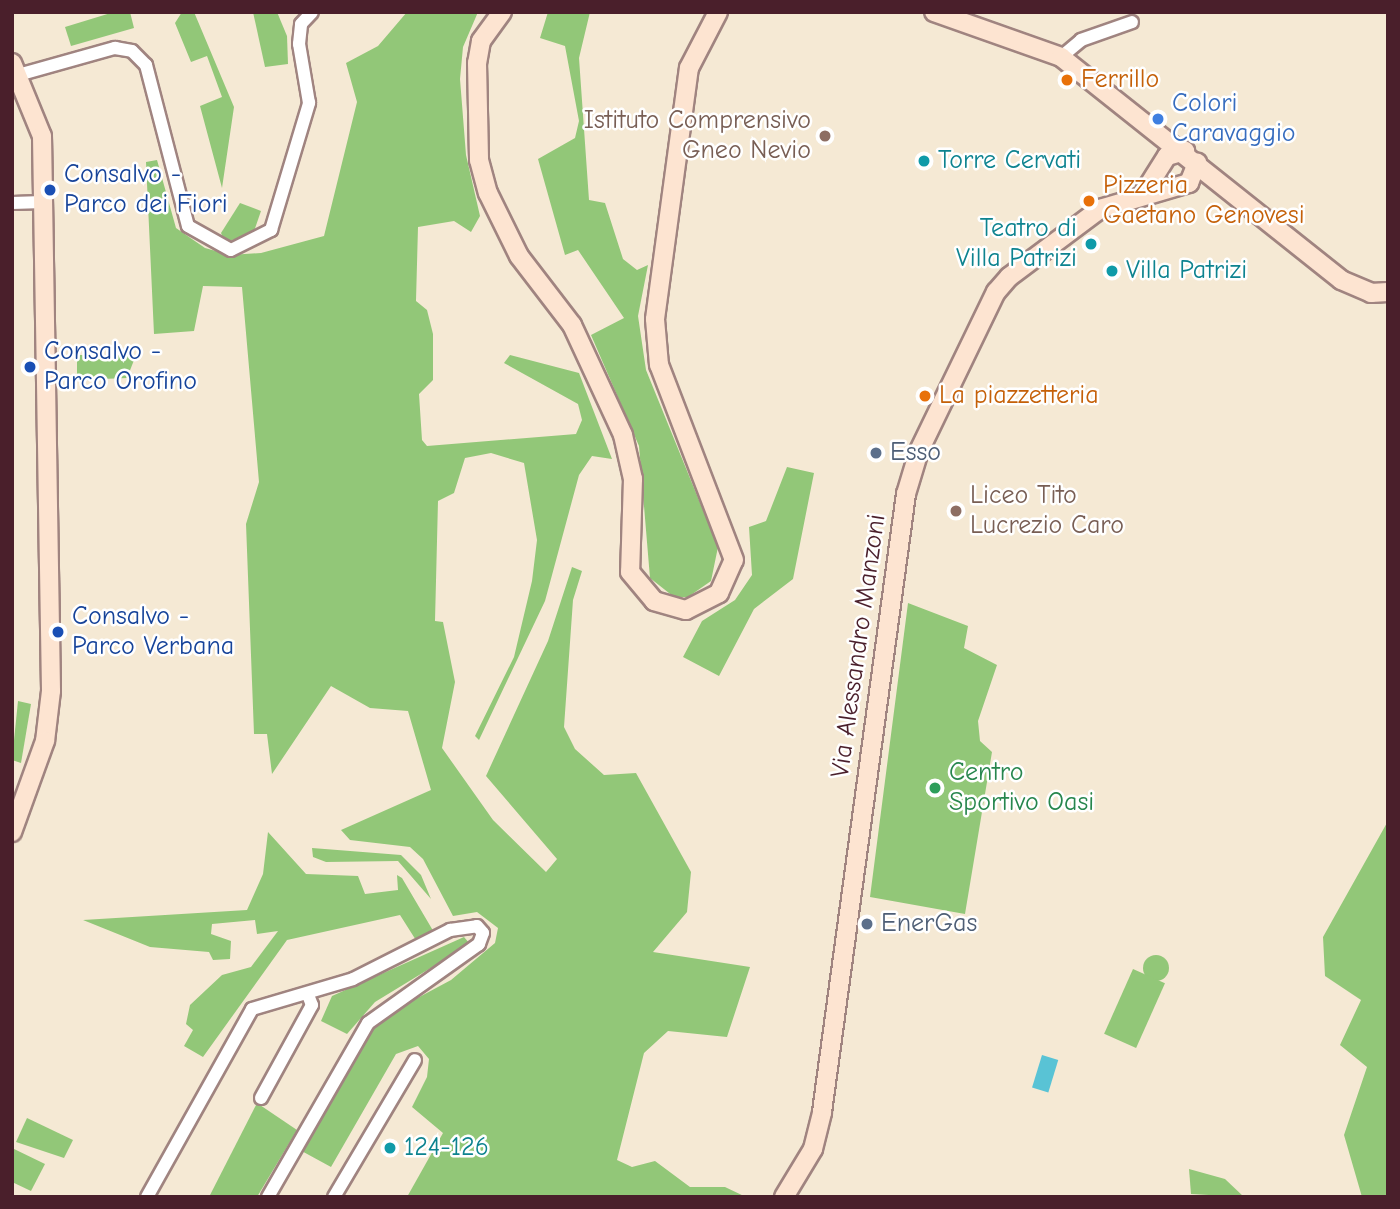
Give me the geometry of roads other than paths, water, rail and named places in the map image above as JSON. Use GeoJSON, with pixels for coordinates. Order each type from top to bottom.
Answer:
{"type":"FeatureCollection","features":[{"type":"Feature","properties":{"kind":"main road"},"geometry":{"type":"LineString","coordinates":[[502,12],[481,41],[477,63],[479,160],[488,193],[519,256],[572,325],[623,435],[634,479],[630,572],[654,601],[686,610],[719,593],[734,560],[659,365],[655,319],[689,68],[718,12]]}},
{"type":"Feature","properties":{"kind":"main road"},"geometry":{"type":"LineString","coordinates":[[934,12],[1061,57],[1161,133],[1192,164],[1224,185],[1341,280],[1371,293],[1388,292]]}},
{"type":"Feature","properties":{"kind":"main road"},"geometry":{"type":"LineString","coordinates":[[12,832],[45,741],[51,691],[42,136],[15,69]]}},
{"type":"Feature","properties":{"kind":"main road"},"geometry":{"type":"LineString","coordinates":[[1161,133],[1165,162],[1175,184]]}},
{"type":"Feature","properties":{"kind":"main road"},"geometry":{"type":"LineString","coordinates":[[1165,162],[1192,164]]}},
{"type":"Feature","properties":{"kind":"main road","name":"Via Alessandro Manzoni"},"geometry":{"type":"LineString","coordinates":[[1145,191],[1165,162]]}},
{"type":"Feature","properties":{"kind":"main road","name":"Via Alessandro Manzoni"},"geometry":{"type":"LineString","coordinates":[[784,1197],[813,1149],[822,1112],[912,471],[996,292],[1068,229],[1145,191],[1175,184],[1192,164]]}},
{"type":"Feature","properties":{"kind":"street"},"geometry":{"type":"LineString","coordinates":[[15,69],[115,48],[132,51],[146,65],[188,226],[231,250],[271,230],[309,103],[299,44],[301,24],[312,12]]}},
{"type":"Feature","properties":{"kind":"street"},"geometry":{"type":"LineString","coordinates":[[1061,57],[1081,40],[1132,22]]}},
{"type":"Feature","properties":{"kind":"street"},"geometry":{"type":"LineString","coordinates":[[12,203],[43,202]]}},
{"type":"Feature","properties":{"kind":"street"},"geometry":{"type":"LineString","coordinates":[[147,1197],[252,1009],[309,995],[400,961],[450,930],[470,925],[483,933],[480,944],[368,1023],[268,1197]]}},
{"type":"Feature","properties":{"kind":"street"},"geometry":{"type":"LineString","coordinates":[[261,1098],[313,1005],[309,995]]}},
{"type":"Feature","properties":{"kind":"street"},"geometry":{"type":"LineString","coordinates":[[334,1197],[415,1060]]}},
{"type":"Feature","properties":{"kind":"water"},"geometry":{"type":"Polygon","coordinates":[[[1042,1055],[1058,1060],[1048,1092],[1032,1088],[1042,1055]]]}},
{"type":"Feature","properties":{"kind":"place","name":"Ferrillo"},"geometry":{"type":"Point","coordinates":[1067,80]}},
{"type":"Feature","properties":{"kind":"place","name":"Colori Caravaggio"},"geometry":{"type":"Point","coordinates":[1158,119]}},
{"type":"Feature","properties":{"kind":"place","name":"Istituto Comprensivo Gneo Nevio"},"geometry":{"type":"Point","coordinates":[825,136]}},
{"type":"Feature","properties":{"kind":"place","name":"Torre Cervati"},"geometry":{"type":"Point","coordinates":[924,161]}},
{"type":"Feature","properties":{"kind":"place","name":"Consalvo - Parco dei Fiori"},"geometry":{"type":"Point","coordinates":[50,190]}},
{"type":"Feature","properties":{"kind":"place","name":"Pizzeria Gaetano Genovesi"},"geometry":{"type":"Point","coordinates":[1089,201]}},
{"type":"Feature","properties":{"kind":"place","name":"Teatro di Villa Patrizi"},"geometry":{"type":"Point","coordinates":[1091,244]}},
{"type":"Feature","properties":{"kind":"place","name":"Villa Patrizi"},"geometry":{"type":"Point","coordinates":[1112,271]}},
{"type":"Feature","properties":{"kind":"place","name":"Consalvo - Parco Orofino"},"geometry":{"type":"Point","coordinates":[30,367]}},
{"type":"Feature","properties":{"kind":"place","name":"La piazzetteria"},"geometry":{"type":"Point","coordinates":[925,396]}},
{"type":"Feature","properties":{"kind":"place","name":"Esso"},"geometry":{"type":"Point","coordinates":[876,453]}},
{"type":"Feature","properties":{"kind":"place","name":"Liceo Tito Lucrezio Caro"},"geometry":{"type":"Point","coordinates":[956,511]}},
{"type":"Feature","properties":{"kind":"place","name":"Consalvo - Parco Verbana"},"geometry":{"type":"Point","coordinates":[58,632]}},
{"type":"Feature","properties":{"kind":"place","name":"Centro Sportivo Oasi"},"geometry":{"type":"Point","coordinates":[935,788]}},
{"type":"Feature","properties":{"kind":"place","name":"EnerGas"},"geometry":{"type":"Point","coordinates":[867,924]}},
{"type":"Feature","properties":{"kind":"place","name":"124-126"},"geometry":{"type":"Point","coordinates":[390,1148]}}]}
